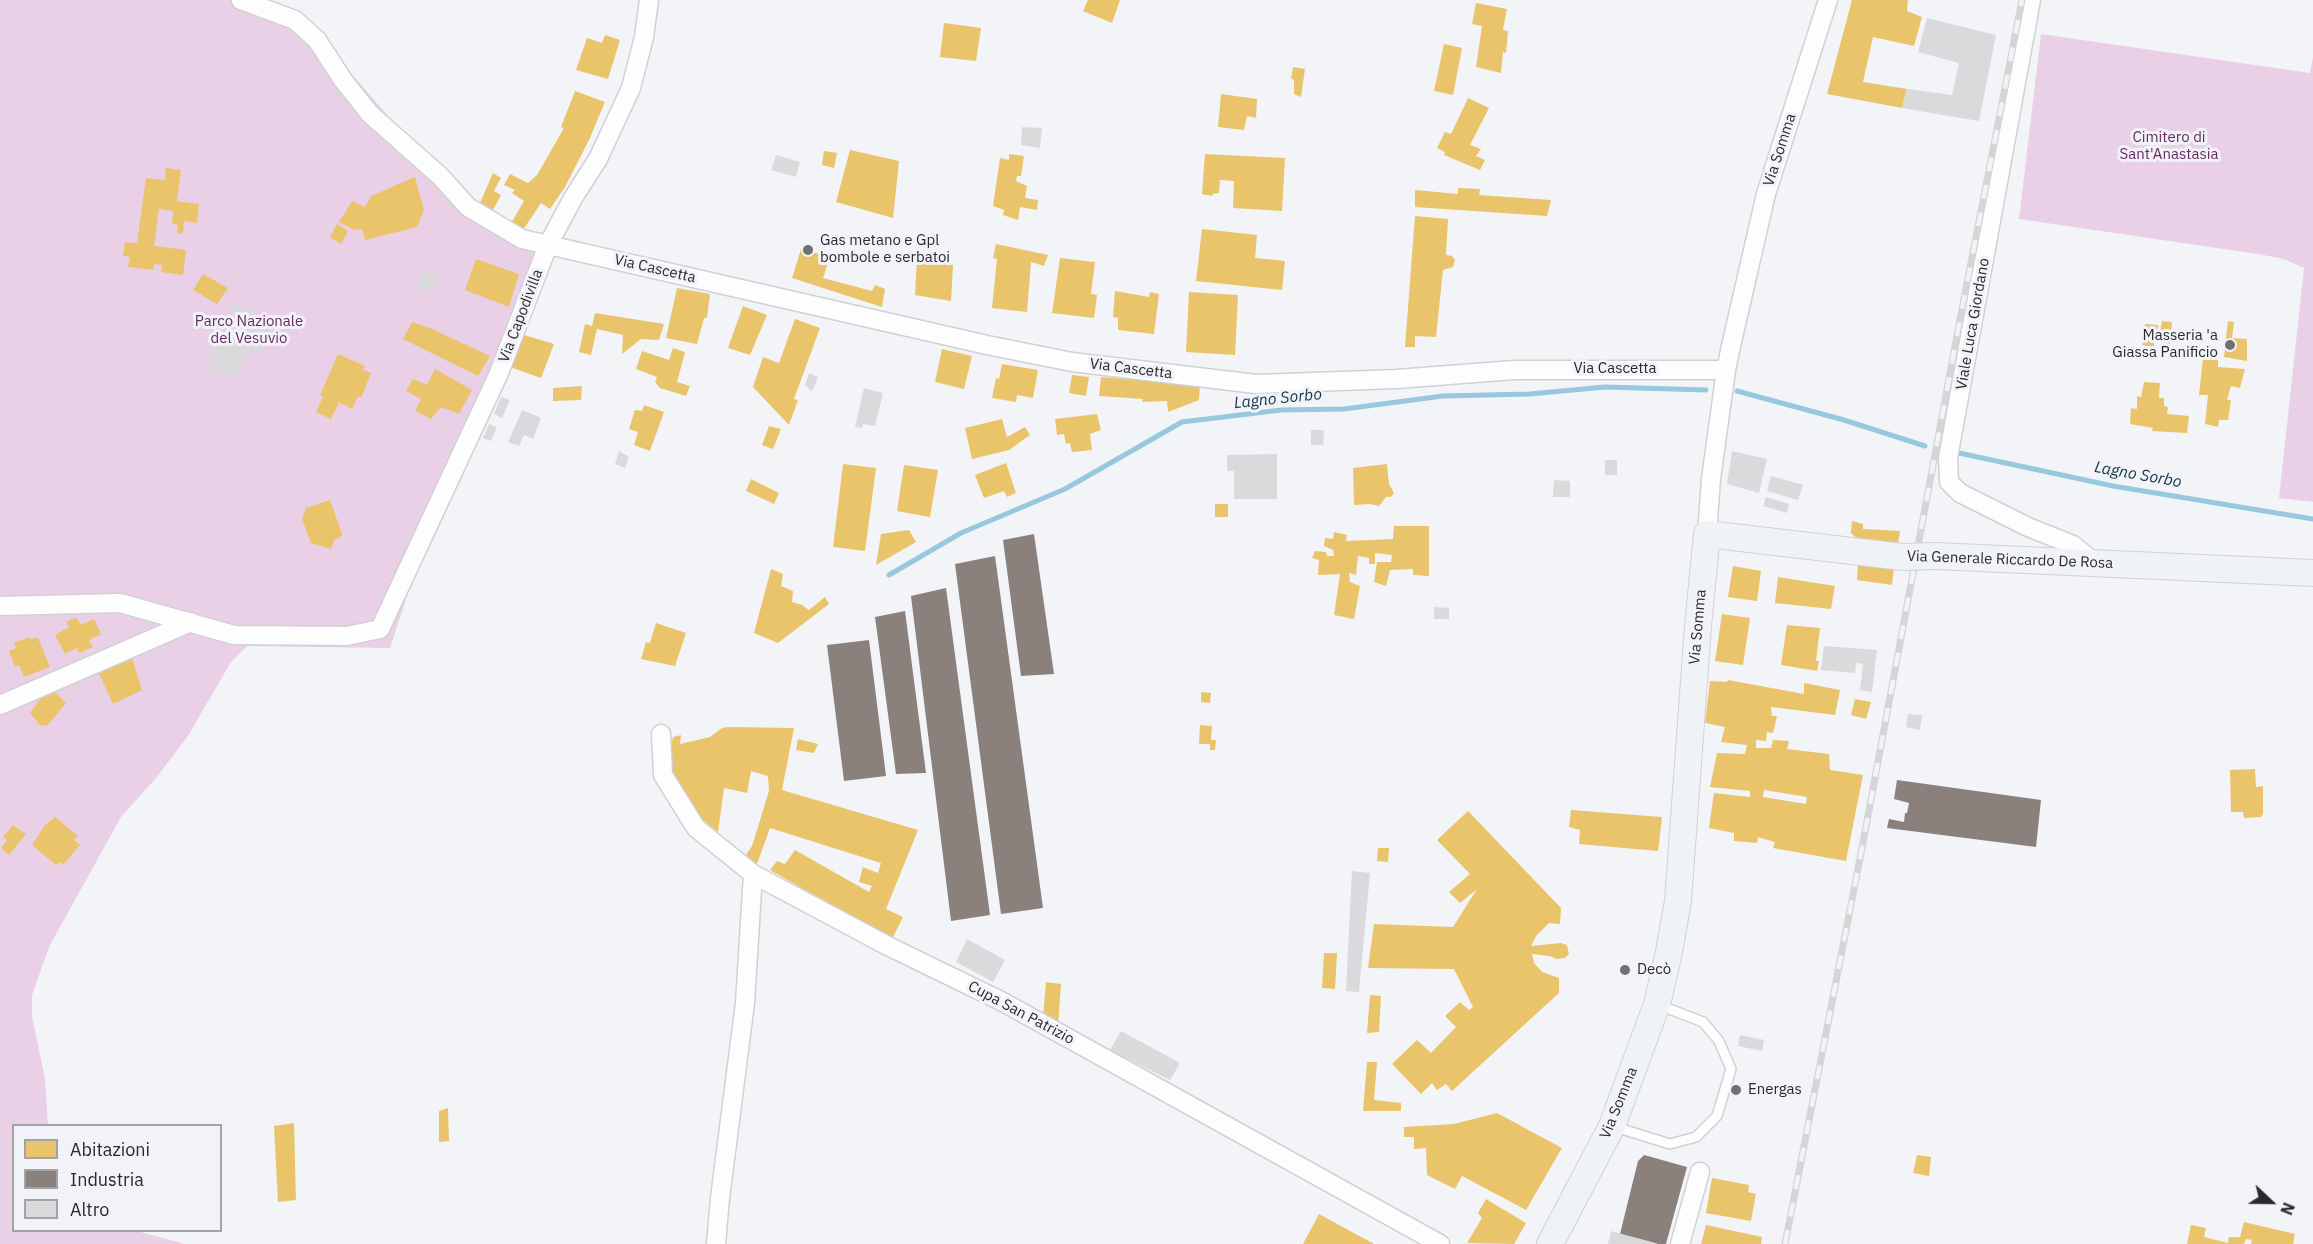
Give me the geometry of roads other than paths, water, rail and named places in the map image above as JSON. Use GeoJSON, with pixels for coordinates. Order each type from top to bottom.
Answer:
{"type":"FeatureCollection","features":[{"type":"Feature","properties":{"kind":"main road","name":"Via Generale Riccardo De Rosa"},"geometry":{"type":"LineString","coordinates":[[1707,534],[1903,557],[1936,556],[2313,573]]}},
{"type":"Feature","properties":{"kind":"main road","name":"Via Somma"},"geometry":{"type":"LineString","coordinates":[[1550,1244],[1612,1126],[1658,1005],[1678,901],[1707,534]]}},
{"type":"Feature","properties":{"kind":"street","name":"Via Cascetta"},"geometry":{"type":"LineString","coordinates":[[240,0],[295,20],[317,40],[343,80],[370,114],[440,176],[468,207],[522,239],[987,345],[1072,362],[1256,384],[1397,379],[1514,370],[1726,370]]}},
{"type":"Feature","properties":{"kind":"street","name":"Via Capodivilla"},"geometry":{"type":"LineString","coordinates":[[191,622],[234,635],[347,636],[380,629],[499,373],[548,244],[598,159],[631,88],[644,38],[649,0]]}},
{"type":"Feature","properties":{"kind":"street","name":"Via Somma"},"geometry":{"type":"LineString","coordinates":[[1707,534],[1711,479],[1726,370],[1766,194],[1828,0]]}},
{"type":"Feature","properties":{"kind":"street","name":"Viale Luca Giordano"},"geometry":{"type":"LineString","coordinates":[[2031,0],[1948,458],[1949,482],[1960,493],[2028,527],[2073,545],[2096,564]]}},
{"type":"Feature","properties":{"kind":"street"},"geometry":{"type":"LineString","coordinates":[[0,606],[120,603],[191,622]]}},
{"type":"Feature","properties":{"kind":"street"},"geometry":{"type":"LineString","coordinates":[[0,705],[191,622]]}},
{"type":"Feature","properties":{"kind":"street","name":"Cupa San Patrizio"},"geometry":{"type":"LineString","coordinates":[[662,734],[663,775],[696,828],[753,874],[886,945],[1003,1002],[1440,1244]]}},
{"type":"Feature","properties":{"kind":"street"},"geometry":{"type":"LineString","coordinates":[[716,1244],[745,1003],[753,874]]}},
{"type":"Feature","properties":{"kind":"street"},"geometry":{"type":"LineString","coordinates":[[1680,1244],[1700,1172]]}},
{"type":"Feature","properties":{"kind":"lane"},"geometry":{"type":"LineString","coordinates":[[1612,1126],[1670,1144],[1696,1137],[1717,1116],[1731,1069],[1719,1041],[1703,1022],[1658,1005]]}},
{"type":"Feature","properties":{"kind":"waterway","name":"Lagno Sorbo"},"geometry":{"type":"LineString","coordinates":[[889,575],[961,533],[1065,489],[1182,422],[1281,410],[1344,409],[1443,396],[1530,394],[1605,387],[1706,390]]}},
{"type":"Feature","properties":{"kind":"waterway","name":"Lagno Sorbo"},"geometry":{"type":"LineString","coordinates":[[1737,391],[1844,420],[1925,446]]}},
{"type":"Feature","properties":{"kind":"waterway","name":"Lagno Sorbo"},"geometry":{"type":"LineString","coordinates":[[1959,453],[2113,486],[2313,519]]}},
{"type":"Feature","properties":{"kind":"railway"},"geometry":{"type":"LineString","coordinates":[[1785,1244],[2022,0]]}},
{"type":"Feature","properties":{"kind":"place","name":"Gas metano e Gpl bombole e serbatoi"},"geometry":{"type":"Point","coordinates":[808,250]}},
{"type":"Feature","properties":{"kind":"place","name":"Masseria 'a Giassa Panificio"},"geometry":{"type":"Point","coordinates":[2230,345]}},
{"type":"Feature","properties":{"kind":"place","name":"Decò"},"geometry":{"type":"Point","coordinates":[1625,970]}},
{"type":"Feature","properties":{"kind":"place","name":"Energas"},"geometry":{"type":"Point","coordinates":[1736,1090]}},
{"type":"Feature","properties":{"kind":"park label","name":"Cimitero di Sant'Anastasia"},"geometry":{"type":"Point","coordinates":[2169,146]}},
{"type":"Feature","properties":{"kind":"park label","name":"Parco Nazionale del Vesuvio"},"geometry":{"type":"Point","coordinates":[249,330]}}]}
